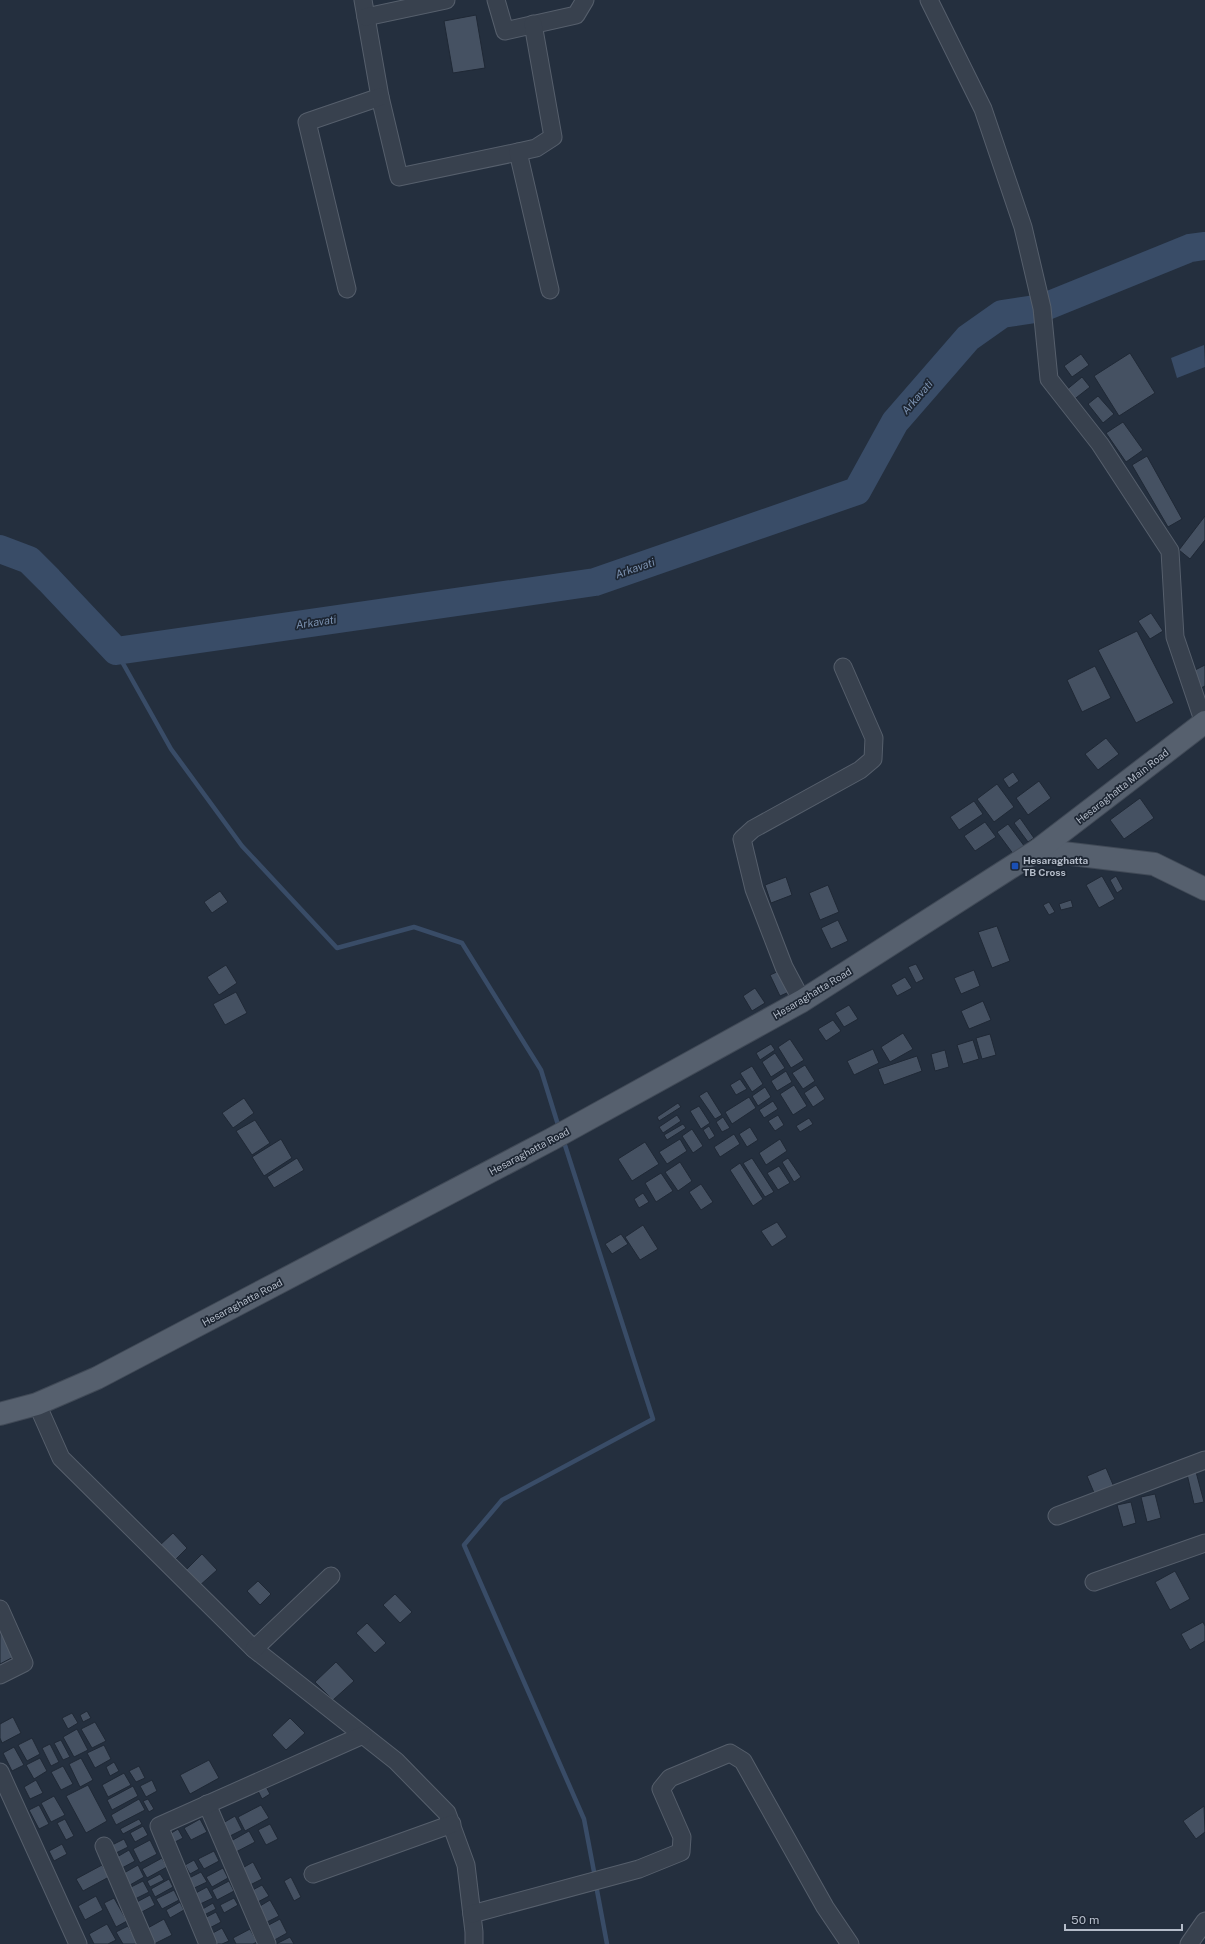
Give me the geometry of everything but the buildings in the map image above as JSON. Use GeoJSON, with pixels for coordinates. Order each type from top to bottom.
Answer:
{"type":"FeatureCollection","features":[{"type":"Feature","properties":{"kind":"main road","name":"Hesaraghatta Main Road"},"geometry":{"type":"LineString","coordinates":[[1038,850],[1205,723]]}},
{"type":"Feature","properties":{"kind":"main road","name":"Hesaraghatta Road"},"geometry":{"type":"LineString","coordinates":[[0,1414],[37,1404],[97,1378],[561,1134],[802,1001],[1038,850]]}},
{"type":"Feature","properties":{"kind":"main road"},"geometry":{"type":"LineString","coordinates":[[1038,850],[1154,864],[1205,889]]}},
{"type":"Feature","properties":{"kind":"street"},"geometry":{"type":"LineString","coordinates":[[363,0],[380,98],[399,176],[536,148],[553,137],[533,24]]}},
{"type":"Feature","properties":{"kind":"street"},"geometry":{"type":"LineString","coordinates":[[366,17],[446,0]]}},
{"type":"Feature","properties":{"kind":"street"},"geometry":{"type":"LineString","coordinates":[[496,0],[505,31],[576,15],[585,0]]}},
{"type":"Feature","properties":{"kind":"street"},"geometry":{"type":"LineString","coordinates":[[929,0],[983,109],[1023,227],[1042,308],[1049,379],[1100,444],[1170,551],[1175,637],[1205,723]]}},
{"type":"Feature","properties":{"kind":"street"},"geometry":{"type":"LineString","coordinates":[[347,290],[307,122],[380,98]]}},
{"type":"Feature","properties":{"kind":"street"},"geometry":{"type":"LineString","coordinates":[[518,152],[550,290]]}},
{"type":"Feature","properties":{"kind":"street"},"geometry":{"type":"LineString","coordinates":[[802,1001],[784,967],[754,889],[742,839],[753,829],[860,770],[873,759],[874,738],[843,667]]}},
{"type":"Feature","properties":{"kind":"street"},"geometry":{"type":"LineString","coordinates":[[37,1404],[61,1458],[254,1649],[396,1761],[447,1812],[466,1866],[474,1944]]}},
{"type":"Feature","properties":{"kind":"street"},"geometry":{"type":"LineString","coordinates":[[1057,1516],[1205,1460]]}},
{"type":"Feature","properties":{"kind":"street"},"geometry":{"type":"LineString","coordinates":[[1094,1582],[1205,1543]]}},
{"type":"Feature","properties":{"kind":"street"},"geometry":{"type":"LineString","coordinates":[[254,1649],[331,1576]]}},
{"type":"Feature","properties":{"kind":"street"},"geometry":{"type":"LineString","coordinates":[[0,1609],[24,1663],[0,1675]]}},
{"type":"Feature","properties":{"kind":"street"},"geometry":{"type":"LineString","coordinates":[[208,1944],[159,1826],[363,1735]]}},
{"type":"Feature","properties":{"kind":"street"},"geometry":{"type":"LineString","coordinates":[[472,1914],[639,1869],[681,1852],[682,1836],[661,1789],[670,1778],[730,1753],[743,1761],[825,1907],[850,1944]]}},
{"type":"Feature","properties":{"kind":"street"},"geometry":{"type":"LineString","coordinates":[[0,1772],[78,1944]]}},
{"type":"Feature","properties":{"kind":"street"},"geometry":{"type":"LineString","coordinates":[[207,1804],[267,1944]]}},
{"type":"Feature","properties":{"kind":"street"},"geometry":{"type":"LineString","coordinates":[[313,1874],[452,1824]]}},
{"type":"Feature","properties":{"kind":"street"},"geometry":{"type":"LineString","coordinates":[[104,1846],[146,1944]]}},
{"type":"Feature","properties":{"kind":"street"},"geometry":{"type":"LineString","coordinates":[[1189,1944],[1205,1921]]}},
{"type":"Feature","properties":{"kind":"water"},"geometry":{"type":"Polygon","coordinates":[[[1204,345],[1205,367],[1177,378],[1171,358],[1204,345]]]}},
{"type":"Feature","properties":{"kind":"waterway","name":"Arkavati"},"geometry":{"type":"LineString","coordinates":[[0,549],[29,560],[116,651],[595,582],[857,491],[895,422],[968,338],[1002,314],[1042,308],[1190,248],[1205,246]]}},
{"type":"Feature","properties":{"kind":"waterway"},"geometry":{"type":"LineString","coordinates":[[116,651],[171,749],[242,846],[337,948],[414,927],[462,943],[541,1070],[559,1128]]}},
{"type":"Feature","properties":{"kind":"waterway"},"geometry":{"type":"LineString","coordinates":[[563,1139],[653,1419],[502,1500],[464,1545],[584,1819],[595,1877]]}},
{"type":"Feature","properties":{"kind":"waterway"},"geometry":{"type":"LineString","coordinates":[[596,1885],[607,1944]]}},
{"type":"Feature","properties":{"kind":"place","name":"Hesaraghatta TB Cross"},"geometry":{"type":"Point","coordinates":[1015,866]}}]}
